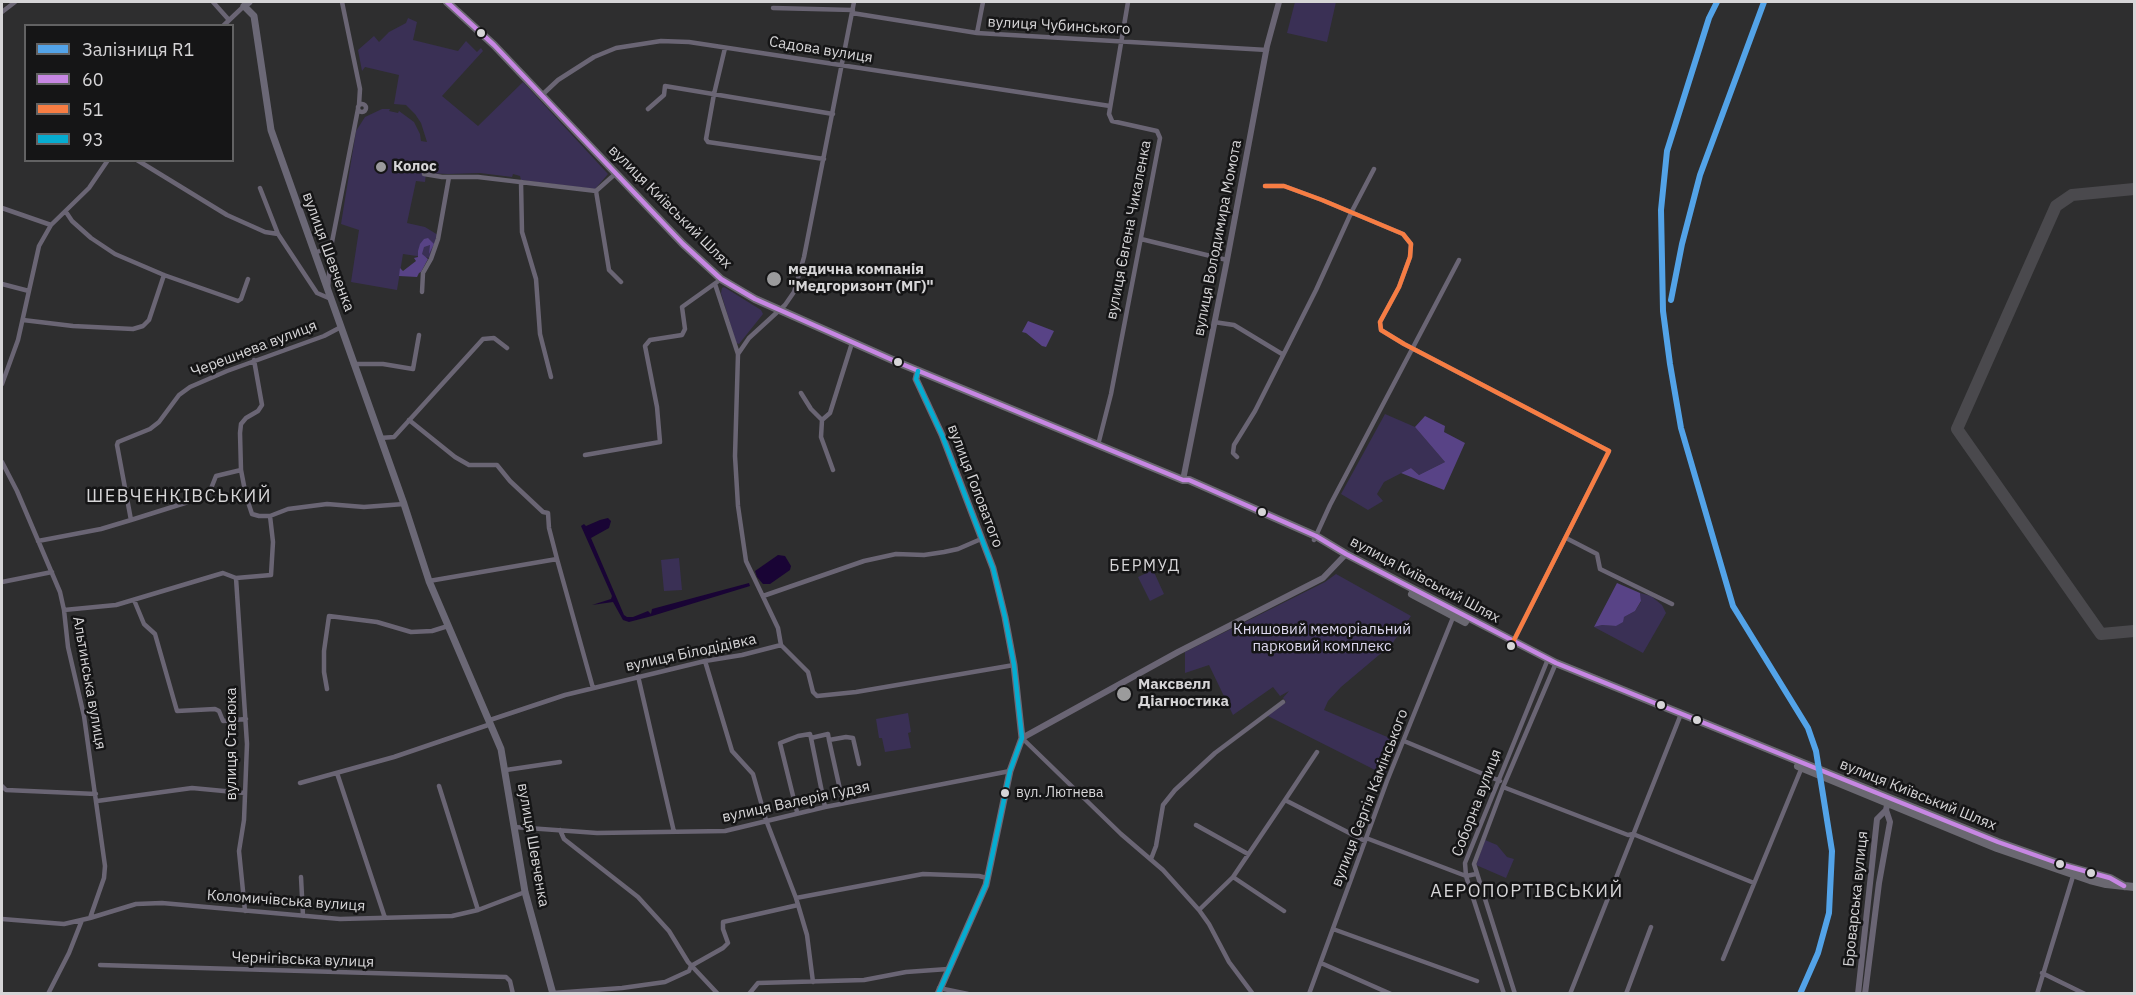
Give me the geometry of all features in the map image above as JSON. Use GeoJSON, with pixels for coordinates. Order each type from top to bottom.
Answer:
{"type":"FeatureCollection","features":[{"type":"Feature","properties":{"kind":"highway","name":"вулиця Київський Шлях"},"geometry":{"type":"LineString","coordinates":[[452,3],[718,281],[852,343],[1183,480],[1187,485],[1295,534],[1315,538],[1345,556],[1551,663],[1888,803]]}},
{"type":"Feature","properties":{"kind":"highway","name":"вулиця Київський Шлях"},"geometry":{"type":"LineString","coordinates":[[1680,716],[1996,848],[2106,884],[2134,887]]}},
{"type":"Feature","properties":{"kind":"main road","name":"вулиця Шевченка"},"geometry":{"type":"LineString","coordinates":[[247,4],[254,16],[271,130],[404,504],[429,581],[501,749],[525,892],[553,993]]}},
{"type":"Feature","properties":{"kind":"main road","name":"вулиця Головатого"},"geometry":{"type":"LineString","coordinates":[[918,371],[916,379],[942,435],[994,572],[1014,665],[1022,738],[1010,771],[982,895],[938,991]]}},
{"type":"Feature","properties":{"kind":"street"},"geometry":{"type":"LineString","coordinates":[[2,12],[15,2]]}},
{"type":"Feature","properties":{"kind":"street"},"geometry":{"type":"LineString","coordinates":[[213,2],[229,20]]}},
{"type":"Feature","properties":{"kind":"street"},"geometry":{"type":"LineString","coordinates":[[260,188],[278,234],[317,293],[329,295],[331,247],[351,134],[360,106],[342,2]]}},
{"type":"Feature","properties":{"kind":"street"},"geometry":{"type":"LineString","coordinates":[[738,354],[749,338],[779,310],[794,292],[804,257],[854,2]]}},
{"type":"Feature","properties":{"kind":"street"},"geometry":{"type":"LineString","coordinates":[[976,33],[983,2]]}},
{"type":"Feature","properties":{"kind":"street"},"geometry":{"type":"LineString","coordinates":[[1110,106],[1128,2]]}},
{"type":"Feature","properties":{"kind":"street","name":"вулиця Володимира Момота"},"geometry":{"type":"LineString","coordinates":[[1183,480],[1266,50],[1279,2]]}},
{"type":"Feature","properties":{"kind":"street"},"geometry":{"type":"LineString","coordinates":[[225,24],[247,4]]}},
{"type":"Feature","properties":{"kind":"street","name":"вулиця Чубинського"},"geometry":{"type":"LineString","coordinates":[[773,8],[853,11],[976,33],[1266,50]]}},
{"type":"Feature","properties":{"kind":"street","name":"Садова вулиця"},"geometry":{"type":"LineString","coordinates":[[542,95],[558,80],[594,57],[616,48],[661,41],[689,42],[1110,106]]}},
{"type":"Feature","properties":{"kind":"street"},"geometry":{"type":"LineString","coordinates":[[725,48],[714,94],[706,139],[708,142],[824,159]]}},
{"type":"Feature","properties":{"kind":"street"},"geometry":{"type":"LineString","coordinates":[[648,109],[664,95],[665,86],[833,114]]}},
{"type":"Feature","properties":{"kind":"street"},"geometry":{"type":"LineString","coordinates":[[356,121],[366,108],[360,106]]}},
{"type":"Feature","properties":{"kind":"street","name":"вулиця Євгена Чикаленка"},"geometry":{"type":"LineString","coordinates":[[1097,445],[1103,428],[1160,138],[1157,131],[1112,121],[1109,114],[1110,106]]}},
{"type":"Feature","properties":{"kind":"street"},"geometry":{"type":"LineString","coordinates":[[2,384],[4,370],[23,320],[39,246],[51,225],[89,188],[107,162]]}},
{"type":"Feature","properties":{"kind":"street"},"geometry":{"type":"LineString","coordinates":[[140,162],[227,215],[266,232],[278,234]]}},
{"type":"Feature","properties":{"kind":"street"},"geometry":{"type":"LineString","coordinates":[[1237,457],[1233,454],[1234,445],[1255,411],[1374,169]]}},
{"type":"Feature","properties":{"kind":"street"},"geometry":{"type":"LineString","coordinates":[[424,174],[478,177],[596,191],[617,174]]}},
{"type":"Feature","properties":{"kind":"street"},"geometry":{"type":"LineString","coordinates":[[422,292],[423,273],[438,239],[449,177]]}},
{"type":"Feature","properties":{"kind":"street"},"geometry":{"type":"LineString","coordinates":[[521,182],[522,232],[536,279],[540,334],[551,377]]}},
{"type":"Feature","properties":{"kind":"street"},"geometry":{"type":"LineString","coordinates":[[1265,186],[1284,186],[1352,211],[1403,234],[1411,244],[1412,251],[1380,326],[1384,334],[1609,451],[1512,644]]}},
{"type":"Feature","properties":{"kind":"street"},"geometry":{"type":"LineString","coordinates":[[596,191],[609,270],[621,282]]}},
{"type":"Feature","properties":{"kind":"street"},"geometry":{"type":"LineString","coordinates":[[2,208],[51,225]]}},
{"type":"Feature","properties":{"kind":"street"},"geometry":{"type":"LineString","coordinates":[[66,212],[72,221],[91,238],[115,254],[164,275],[238,301],[241,299],[248,279]]}},
{"type":"Feature","properties":{"kind":"street"},"geometry":{"type":"LineString","coordinates":[[1141,239],[1227,260]]}},
{"type":"Feature","properties":{"kind":"street"},"geometry":{"type":"LineString","coordinates":[[314,253],[331,247]]}},
{"type":"Feature","properties":{"kind":"street"},"geometry":{"type":"LineString","coordinates":[[1315,538],[1330,505],[1459,260]]}},
{"type":"Feature","properties":{"kind":"street"},"geometry":{"type":"LineString","coordinates":[[23,320],[73,326],[133,329],[143,326],[149,320],[164,275]]}},
{"type":"Feature","properties":{"kind":"street"},"geometry":{"type":"LineString","coordinates":[[585,455],[660,442],[657,407],[645,346],[650,340],[682,335],[685,329],[682,307],[718,281],[738,354],[735,432],[738,506],[746,561],[778,628],[781,645],[808,672],[813,692],[817,696],[856,692],[1014,665]]}},
{"type":"Feature","properties":{"kind":"street"},"geometry":{"type":"LineString","coordinates":[[2,284],[29,291]]}},
{"type":"Feature","properties":{"kind":"street"},"geometry":{"type":"LineString","coordinates":[[1214,322],[1234,325],[1282,354]]}},
{"type":"Feature","properties":{"kind":"street","name":"Черешнева вулиця"},"geometry":{"type":"LineString","coordinates":[[130,520],[118,442],[159,423],[179,395],[190,387],[254,360],[324,336],[341,327]]}},
{"type":"Feature","properties":{"kind":"street"},"geometry":{"type":"LineString","coordinates":[[354,364],[383,364],[413,369],[419,335]]}},
{"type":"Feature","properties":{"kind":"street"},"geometry":{"type":"LineString","coordinates":[[380,438],[394,437],[477,343],[489,337],[507,348]]}},
{"type":"Feature","properties":{"kind":"street"},"geometry":{"type":"LineString","coordinates":[[833,470],[821,437],[822,420],[830,413],[852,343]]}},
{"type":"Feature","properties":{"kind":"street"},"geometry":{"type":"LineString","coordinates":[[254,360],[262,405],[241,424],[241,470],[252,514],[270,516],[288,509],[327,504],[364,507],[404,504]]}},
{"type":"Feature","properties":{"kind":"street"},"geometry":{"type":"LineString","coordinates":[[801,393],[811,409],[822,420]]}},
{"type":"Feature","properties":{"kind":"street"},"geometry":{"type":"LineString","coordinates":[[409,420],[468,465],[497,465],[510,481],[543,512],[548,513],[549,528],[557,560],[593,688]]}},
{"type":"Feature","properties":{"kind":"street","name":"Альтинська вулиця"},"geometry":{"type":"LineString","coordinates":[[2,462],[52,572],[64,610],[68,646],[84,716],[105,866],[104,878],[90,918]]}},
{"type":"Feature","properties":{"kind":"street"},"geometry":{"type":"LineString","coordinates":[[38,541],[101,529],[204,497],[210,491],[216,476],[241,470]]}},
{"type":"Feature","properties":{"kind":"street"},"geometry":{"type":"LineString","coordinates":[[64,610],[116,605],[223,573],[236,577],[271,575],[273,542],[270,516]]}},
{"type":"Feature","properties":{"kind":"street"},"geometry":{"type":"LineString","coordinates":[[1566,538],[1597,554],[1600,569],[1672,604]]}},
{"type":"Feature","properties":{"kind":"street"},"geometry":{"type":"LineString","coordinates":[[763,596],[864,561],[896,554],[924,555],[944,552],[981,540]]}},
{"type":"Feature","properties":{"kind":"street"},"geometry":{"type":"LineString","coordinates":[[1253,993],[1229,962],[1199,910],[1151,859],[1121,834],[1022,738],[1178,652],[1323,578],[1345,556]]}},
{"type":"Feature","properties":{"kind":"street"},"geometry":{"type":"LineString","coordinates":[[429,581],[557,560]]}},
{"type":"Feature","properties":{"kind":"street"},"geometry":{"type":"LineString","coordinates":[[2,582],[52,572]]}},
{"type":"Feature","properties":{"kind":"street","name":"вулиця Стасюка"},"geometry":{"type":"LineString","coordinates":[[236,577],[246,719],[245,794],[239,852],[245,911]]}},
{"type":"Feature","properties":{"kind":"street"},"geometry":{"type":"LineString","coordinates":[[134,600],[144,624],[154,634],[177,711],[215,709],[219,711],[223,721],[246,719]]}},
{"type":"Feature","properties":{"kind":"street","name":"вулиця Сергія Камінського"},"geometry":{"type":"LineString","coordinates":[[1310,993],[1366,840],[1454,613]]}},
{"type":"Feature","properties":{"kind":"street"},"geometry":{"type":"LineString","coordinates":[[327,687],[324,672],[324,645],[329,616],[376,622],[411,632],[432,631],[448,626]]}},
{"type":"Feature","properties":{"kind":"street","name":"вулиця Білодідівка"},"geometry":{"type":"LineString","coordinates":[[300,783],[488,725],[490,720],[565,695],[638,676],[705,661],[742,656],[781,645]]}},
{"type":"Feature","properties":{"kind":"street"},"geometry":{"type":"LineString","coordinates":[[705,661],[732,751],[753,774],[766,820],[796,898],[807,935],[813,982]]}},
{"type":"Feature","properties":{"kind":"street","name":"Соборна вулиця"},"geometry":{"type":"LineString","coordinates":[[1504,993],[1466,876],[1466,863],[1498,780],[1551,663]]}},
{"type":"Feature","properties":{"kind":"street","name":"Соборна вулиця"},"geometry":{"type":"LineString","coordinates":[[1515,993],[1473,864],[1551,663]]}},
{"type":"Feature","properties":{"kind":"street"},"geometry":{"type":"LineString","coordinates":[[638,676],[674,832]]}},
{"type":"Feature","properties":{"kind":"street"},"geometry":{"type":"LineString","coordinates":[[1151,859],[1156,846],[1163,805],[1215,753],[1283,702]]}},
{"type":"Feature","properties":{"kind":"street"},"geometry":{"type":"LineString","coordinates":[[1570,993],[1680,716]]}},
{"type":"Feature","properties":{"kind":"street"},"geometry":{"type":"LineString","coordinates":[[797,812],[780,743],[810,734],[825,807]]}},
{"type":"Feature","properties":{"kind":"street"},"geometry":{"type":"LineString","coordinates":[[811,738],[828,734],[843,803]]}},
{"type":"Feature","properties":{"kind":"street"},"geometry":{"type":"LineString","coordinates":[[829,740],[854,738],[859,764]]}},
{"type":"Feature","properties":{"kind":"street"},"geometry":{"type":"LineString","coordinates":[[1404,741],[1498,780],[1504,785],[1754,883]]}},
{"type":"Feature","properties":{"kind":"street"},"geometry":{"type":"LineString","coordinates":[[1199,910],[1233,877],[1317,752]]}},
{"type":"Feature","properties":{"kind":"street","name":"вулиця Шевченка"},"geometry":{"type":"LineString","coordinates":[[506,770],[560,762]]}},
{"type":"Feature","properties":{"kind":"street"},"geometry":{"type":"LineString","coordinates":[[1723,959],[1802,767]]}},
{"type":"Feature","properties":{"kind":"street","name":"вулиця Валерія Гудзя"},"geometry":{"type":"LineString","coordinates":[[514,827],[597,833],[725,831],[797,812],[1010,771]]}},
{"type":"Feature","properties":{"kind":"street"},"geometry":{"type":"LineString","coordinates":[[337,773],[386,918]]}},
{"type":"Feature","properties":{"kind":"street"},"geometry":{"type":"LineString","coordinates":[[2,786],[6,790],[96,794]]}},
{"type":"Feature","properties":{"kind":"street"},"geometry":{"type":"LineString","coordinates":[[439,786],[477,910]]}},
{"type":"Feature","properties":{"kind":"street"},"geometry":{"type":"LineString","coordinates":[[97,801],[192,788],[245,794]]}},
{"type":"Feature","properties":{"kind":"street"},"geometry":{"type":"LineString","coordinates":[[1285,800],[1366,840],[1466,876],[1476,874]]}},
{"type":"Feature","properties":{"kind":"street","name":"Броварська вулиця"},"geometry":{"type":"LineString","coordinates":[[1858,993],[1877,819],[1888,803]]}},
{"type":"Feature","properties":{"kind":"street","name":"Броварська вулиця"},"geometry":{"type":"LineString","coordinates":[[1865,993],[1879,883],[1890,822],[1888,803]]}},
{"type":"Feature","properties":{"kind":"street"},"geometry":{"type":"LineString","coordinates":[[1196,825],[1248,854]]}},
{"type":"Feature","properties":{"kind":"street"},"geometry":{"type":"LineString","coordinates":[[560,830],[564,839],[638,897],[669,931],[691,966],[718,993]]}},
{"type":"Feature","properties":{"kind":"street"},"geometry":{"type":"LineString","coordinates":[[2037,993],[2074,872]]}},
{"type":"Feature","properties":{"kind":"street"},"geometry":{"type":"LineString","coordinates":[[796,898],[923,874],[987,878]]}},
{"type":"Feature","properties":{"kind":"street"},"geometry":{"type":"LineString","coordinates":[[301,877],[303,916]]}},
{"type":"Feature","properties":{"kind":"street"},"geometry":{"type":"LineString","coordinates":[[1233,877],[1284,911]]}},
{"type":"Feature","properties":{"kind":"street","name":"Коломичівська вулиця"},"geometry":{"type":"LineString","coordinates":[[2,919],[63,924],[136,904],[162,903],[340,919],[452,916],[477,910],[525,892]]}},
{"type":"Feature","properties":{"kind":"street"},"geometry":{"type":"LineString","coordinates":[[553,993],[665,982],[689,971],[691,966],[728,943],[723,922],[798,906]]}},
{"type":"Feature","properties":{"kind":"street"},"geometry":{"type":"LineString","coordinates":[[48,993],[69,953],[82,920]]}},
{"type":"Feature","properties":{"kind":"street"},"geometry":{"type":"LineString","coordinates":[[1626,993],[1651,927]]}},
{"type":"Feature","properties":{"kind":"street"},"geometry":{"type":"LineString","coordinates":[[1333,929],[1477,981]]}},
{"type":"Feature","properties":{"kind":"street"},"geometry":{"type":"LineString","coordinates":[[1321,963],[1391,993]]}},
{"type":"Feature","properties":{"kind":"street","name":"Чернігівська вулиця"},"geometry":{"type":"LineString","coordinates":[[100,965],[506,977],[510,981],[513,993]]}},
{"type":"Feature","properties":{"kind":"street"},"geometry":{"type":"LineString","coordinates":[[749,993],[758,983],[864,980],[888,974],[948,969]]}},
{"type":"Feature","properties":{"kind":"street"},"geometry":{"type":"LineString","coordinates":[[2042,973],[2085,993]]}},
{"type":"Feature","properties":{"kind":"street"},"geometry":{"type":"LineString","coordinates":[[938,991],[968,993]]}},
{"type":"Feature","properties":{"kind":"green space"},"geometry":{"type":"Polygon","coordinates":[[[1295,2],[1336,2],[1327,42],[1287,33],[1295,2]]]}},
{"type":"Feature","properties":{"kind":"green space"},"geometry":{"type":"Polygon","coordinates":[[[408,18],[417,22],[413,40],[458,51],[466,41],[477,52],[481,48],[483,51],[442,96],[478,126],[523,82],[608,174],[595,189],[521,180],[520,176],[513,174],[512,177],[480,173],[426,173],[425,182],[416,181],[407,223],[425,227],[438,235],[430,258],[403,254],[397,290],[351,282],[359,230],[341,224],[356,131],[365,117],[382,109],[390,109],[389,111],[398,113],[399,111],[414,122],[421,141],[427,142],[421,123],[415,114],[406,105],[394,104],[399,75],[365,67],[362,71],[358,50],[374,36],[379,42],[389,32],[406,23],[408,18]]]}},
{"type":"Feature","properties":{"kind":"green space"},"geometry":{"type":"Polygon","coordinates":[[[724,287],[761,310],[763,314],[739,344],[736,343],[721,293],[724,287]]]}},
{"type":"Feature","properties":{"kind":"green space"},"geometry":{"type":"Polygon","coordinates":[[[1385,414],[1415,427],[1445,462],[1419,475],[1411,468],[1384,482],[1377,494],[1383,501],[1368,510],[1341,494],[1385,414]]]}},
{"type":"Feature","properties":{"kind":"green space"},"geometry":{"type":"Polygon","coordinates":[[[679,558],[682,590],[664,591],[661,560],[679,558]]]}},
{"type":"Feature","properties":{"kind":"green space"},"geometry":{"type":"Polygon","coordinates":[[[1153,570],[1164,594],[1150,601],[1138,577],[1153,570]]]}},
{"type":"Feature","properties":{"kind":"green space","name":"Книшовий меморіальний парковий комплекс"},"geometry":{"type":"Polygon","coordinates":[[[1336,574],[1411,616],[1392,644],[1341,687],[1328,701],[1324,710],[1399,742],[1385,775],[1266,715],[1286,702],[1283,698],[1289,691],[1280,696],[1273,687],[1233,715],[1209,665],[1185,673],[1185,652],[1325,582],[1336,574]]]}},
{"type":"Feature","properties":{"kind":"green space"},"geometry":{"type":"Polygon","coordinates":[[[1640,593],[1651,596],[1662,605],[1666,613],[1643,653],[1594,627],[1616,626],[1624,617],[1635,611],[1641,602],[1640,593]]]}},
{"type":"Feature","properties":{"kind":"green space"},"geometry":{"type":"Polygon","coordinates":[[[908,713],[911,748],[885,752],[882,738],[879,738],[876,719],[908,713]]]}},
{"type":"Feature","properties":{"kind":"green space"},"geometry":{"type":"Polygon","coordinates":[[[1485,840],[1497,845],[1507,857],[1514,859],[1506,878],[1476,865],[1485,840]]]}},
{"type":"Feature","properties":{"kind":"shaded area"},"geometry":{"type":"Polygon","coordinates":[[[428,238],[434,244],[429,254],[430,245],[424,247],[422,254],[428,259],[421,272],[417,277],[399,276],[400,268],[403,271],[416,261],[414,258],[418,257],[420,244],[428,238]]]}},
{"type":"Feature","properties":{"kind":"shaded area"},"geometry":{"type":"Polygon","coordinates":[[[1028,321],[1054,331],[1046,347],[1022,332],[1028,321]]]}},
{"type":"Feature","properties":{"kind":"shaded area"},"geometry":{"type":"Polygon","coordinates":[[[1425,416],[1445,426],[1444,432],[1465,443],[1444,490],[1401,473],[1411,468],[1419,475],[1445,462],[1415,427],[1425,416]]]}},
{"type":"Feature","properties":{"kind":"shaded area"},"geometry":{"type":"Polygon","coordinates":[[[608,518],[611,521],[609,528],[591,538],[624,615],[627,617],[648,611],[651,614],[652,609],[749,583],[750,586],[652,616],[629,622],[623,620],[613,602],[592,605],[611,599],[612,596],[581,526],[608,518]]]}},
{"type":"Feature","properties":{"kind":"shaded area"},"geometry":{"type":"Polygon","coordinates":[[[778,555],[785,556],[791,566],[790,570],[770,584],[763,584],[755,571],[778,555]]]}},
{"type":"Feature","properties":{"kind":"shaded area"},"geometry":{"type":"Polygon","coordinates":[[[1617,583],[1640,593],[1641,601],[1635,611],[1624,617],[1623,622],[1616,626],[1594,627],[1617,583]]]}},
{"type":"Feature","properties":{"kind":"taxiway"},"geometry":{"type":"LineString","coordinates":[[2134,189],[2072,195],[2056,206],[1957,429],[2101,634],[2134,631]]}},
{"type":"Feature","properties":{"kind":"rail line","name":"R1"},"geometry":{"type":"LineString","coordinates":[[1717,2],[1709,18],[1667,151],[1661,210],[1663,311],[1681,428],[1733,606],[1808,728],[1816,751],[1832,851],[1829,913],[1818,953],[1800,994]]}},
{"type":"Feature","properties":{"kind":"rail line","name":"R1"},"geometry":{"type":"LineString","coordinates":[[1671,300],[1682,244],[1700,175],[1764,2]]}},
{"type":"Feature","properties":{"kind":"transit line","name":"60"},"geometry":{"type":"LineString","coordinates":[[447,2],[494,45],[683,244],[721,279],[755,299],[897,362],[1183,480],[1189,480],[1316,536],[1346,554],[1556,663],[1998,842],[2063,865],[2110,878],[2124,886]]}},
{"type":"Feature","properties":{"kind":"transit line","name":"51"},"geometry":{"type":"LineString","coordinates":[[1265,186],[1284,186],[1403,234],[1411,244],[1410,257],[1399,287],[1380,322],[1381,330],[1609,451],[1511,646]]}},
{"type":"Feature","properties":{"kind":"transit line","name":"93"},"geometry":{"type":"LineString","coordinates":[[918,371],[916,379],[942,435],[993,568],[1014,665],[1022,738],[1010,771],[986,885],[938,994]]}},
{"type":"Feature","properties":{"kind":"place","name":"Колос"},"geometry":{"type":"Point","coordinates":[381,167]}},
{"type":"Feature","properties":{"kind":"place","name":"медична компанія \"Медгоризонт (МГ)\""},"geometry":{"type":"Point","coordinates":[774,279]}},
{"type":"Feature","properties":{"kind":"place","name":"Максвелл Діагностика"},"geometry":{"type":"Point","coordinates":[1124,694]}},
{"type":"Feature","properties":{"kind":"place","name":"вул. Лютнева"},"geometry":{"type":"Point","coordinates":[1005,793]}},
{"type":"Feature","properties":{"kind":"district","name":"ШЕВЧЕНКІВСЬКИЙ"},"geometry":{"type":"Point","coordinates":[179,497]}},
{"type":"Feature","properties":{"kind":"district","name":"БЕРМУД"},"geometry":{"type":"Point","coordinates":[1145,566]}},
{"type":"Feature","properties":{"kind":"district","name":"АЕРОПОРТІВСЬКИЙ"},"geometry":{"type":"Point","coordinates":[1527,892]}}]}
